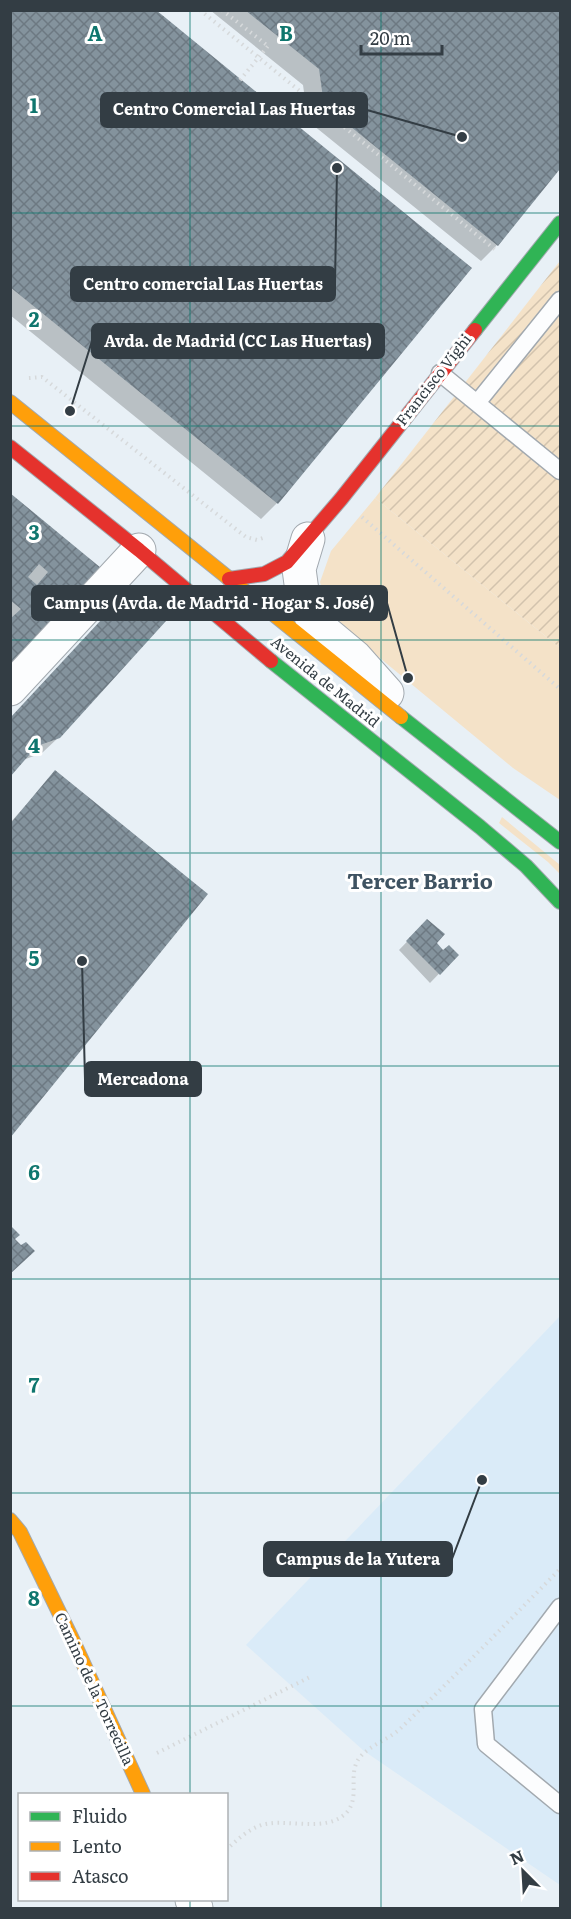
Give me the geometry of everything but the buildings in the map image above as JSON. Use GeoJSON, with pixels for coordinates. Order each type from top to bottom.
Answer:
{"type":"FeatureCollection","features":[{"type":"Feature","properties":{"kind":"main road","name":"Francisco Vighi"},"geometry":{"type":"LineString","coordinates":[[229,579],[264,574],[287,562],[341,499],[561,224]]}},
{"type":"Feature","properties":{"kind":"main road","name":"Avenida de Madrid"},"geometry":{"type":"LineString","coordinates":[[10,402],[501,797],[561,842]]}},
{"type":"Feature","properties":{"kind":"main road","name":"Avenida de Madrid"},"geometry":{"type":"LineString","coordinates":[[10,447],[526,866],[561,902]]}},
{"type":"Feature","properties":{"kind":"main road","name":"Camino de la Torrecilla"},"geometry":{"type":"LineString","coordinates":[[10,1520],[20,1532],[69,1631],[143,1793]]}},
{"type":"Feature","properties":{"kind":"street","name":"Francisco Vighi"},"geometry":{"type":"LineString","coordinates":[[308,539],[299,569],[302,591],[313,622],[355,657],[429,738]]}},
{"type":"Feature","properties":{"kind":"street"},"geometry":{"type":"LineString","coordinates":[[10,689],[139,550]]}},
{"type":"Feature","properties":{"kind":"lane"},"geometry":{"type":"LineString","coordinates":[[477,403],[561,300]]}},
{"type":"Feature","properties":{"kind":"lane"},"geometry":{"type":"LineString","coordinates":[[440,373],[561,471]]}},
{"type":"Feature","properties":{"kind":"lane"},"geometry":{"type":"LineString","coordinates":[[561,1607],[483,1709],[486,1744],[561,1805]]}},
{"type":"Feature","properties":{"kind":"path"},"geometry":{"type":"LineString","coordinates":[[200,10],[522,272]]}},
{"type":"Feature","properties":{"kind":"path"},"geometry":{"type":"LineString","coordinates":[[222,10],[268,46],[240,80]]}},
{"type":"Feature","properties":{"kind":"path"},"geometry":{"type":"LineString","coordinates":[[26,378],[42,377],[246,537],[257,540],[271,536]]}},
{"type":"Feature","properties":{"kind":"path"},"geometry":{"type":"LineString","coordinates":[[341,499],[561,689]]}},
{"type":"Feature","properties":{"kind":"path"},"geometry":{"type":"LineString","coordinates":[[228,1848],[243,1834],[261,1825],[292,1823],[312,1825],[346,1813],[353,1801],[353,1773],[362,1755],[399,1730],[561,1569]]}},
{"type":"Feature","properties":{"kind":"path"},"geometry":{"type":"LineString","coordinates":[[130,1766],[312,1676]]}},
{"type":"Feature","properties":{"kind":"shaded area"},"geometry":{"type":"Polygon","coordinates":[[[560,261],[560,648],[375,498],[560,261]]]}},
{"type":"Feature","properties":{"kind":"shaded area"},"geometry":{"type":"Polygon","coordinates":[[[375,498],[560,648],[560,800],[513,768],[329,616],[320,582],[331,551],[375,498]]]}},
{"type":"Feature","properties":{"kind":"shaded area"},"geometry":{"type":"Polygon","coordinates":[[[502,817],[560,865],[560,874],[499,823],[502,817]]]}},
{"type":"Feature","properties":{"kind":"shaded area"},"geometry":{"type":"Polygon","coordinates":[[[560,1316],[560,1885],[364,1751],[246,1645],[560,1316]]]}},
{"type":"Feature","properties":{"kind":"traffic: fast"},"geometry":{"type":"LineString","coordinates":[[475,330],[560,223]]}},
{"type":"Feature","properties":{"kind":"traffic: fast"},"geometry":{"type":"LineString","coordinates":[[271,661],[480,827],[526,866],[560,902]]}},
{"type":"Feature","properties":{"kind":"traffic: fast"},"geometry":{"type":"LineString","coordinates":[[401,717],[560,842]]}},
{"type":"Feature","properties":{"kind":"traffic: slow"},"geometry":{"type":"LineString","coordinates":[[10,402],[401,717]]}},
{"type":"Feature","properties":{"kind":"traffic: slow"},"geometry":{"type":"LineString","coordinates":[[10,1520],[20,1532],[73,1641],[143,1793]]}},
{"type":"Feature","properties":{"kind":"traffic: jam"},"geometry":{"type":"LineString","coordinates":[[229,579],[264,574],[287,562],[341,499],[475,330]]}},
{"type":"Feature","properties":{"kind":"traffic: jam"},"geometry":{"type":"LineString","coordinates":[[10,447],[139,550],[271,661]]}},
{"type":"Feature","properties":{"kind":"place","name":"Centro Comercial Las Huertas"},"geometry":{"type":"Point","coordinates":[462,137]}},
{"type":"Feature","properties":{"kind":"place","name":"Centro comercial Las Huertas"},"geometry":{"type":"Point","coordinates":[337,168]}},
{"type":"Feature","properties":{"kind":"place","name":"Avda. de Madrid (CC Las Huertas)"},"geometry":{"type":"Point","coordinates":[70,411]}},
{"type":"Feature","properties":{"kind":"place","name":"Campus (Avda. de Madrid - Hogar S. José)"},"geometry":{"type":"Point","coordinates":[408,678]}},
{"type":"Feature","properties":{"kind":"place","name":"Mercadona"},"geometry":{"type":"Point","coordinates":[82,961]}},
{"type":"Feature","properties":{"kind":"place","name":"Campus de la Yutera"},"geometry":{"type":"Point","coordinates":[482,1480]}},
{"type":"Feature","properties":{"kind":"district","name":"Tercer Barrio"},"geometry":{"type":"Point","coordinates":[420,882]}}]}
